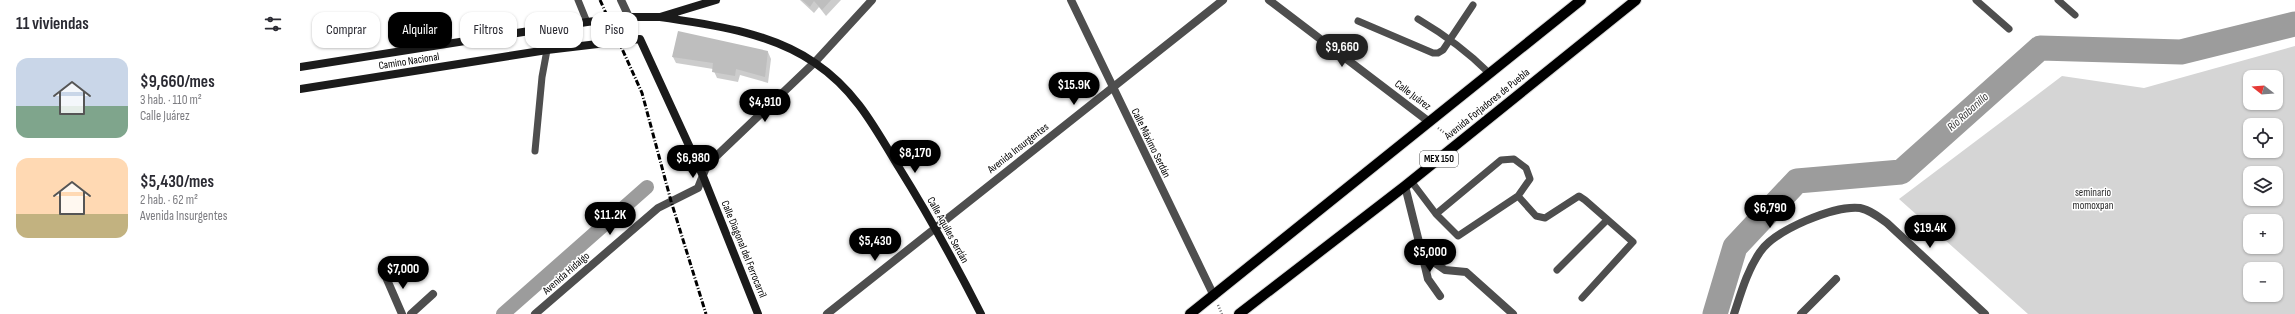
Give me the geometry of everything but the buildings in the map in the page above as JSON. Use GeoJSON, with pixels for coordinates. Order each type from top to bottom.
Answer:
{"type":"FeatureCollection","features":[{"type":"Feature","properties":{"kind":"main road","name":"Camino Nacional"},"geometry":{"type":"LineString","coordinates":[[638,17],[660,17],[716,0]]}},
{"type":"Feature","properties":{"kind":"main road","name":"Avenida Forjadores de Puebla"},"geometry":{"type":"LineString","coordinates":[[1190,314],[1428,121],[1581,0]]}},
{"type":"Feature","properties":{"kind":"main road","name":"Avenida Forjadores de Puebla"},"geometry":{"type":"LineString","coordinates":[[1239,314],[1408,184],[1636,0]]}},
{"type":"Feature","properties":{"kind":"main road","name":"Calle Aquiles Serdán"},"geometry":{"type":"LineString","coordinates":[[660,17],[722,27],[752,34],[777,43],[814,62],[838,81],[862,106],[936,226],[981,314]]}},
{"type":"Feature","properties":{"kind":"main road","name":"Camino Nacional"},"geometry":{"type":"LineString","coordinates":[[300,67],[591,22]]}},
{"type":"Feature","properties":{"kind":"main road","name":"Camino Nacional"},"geometry":{"type":"LineString","coordinates":[[300,89],[548,50],[640,39]]}},
{"type":"Feature","properties":{"kind":"main road","name":"Calle Diagonal del Ferrocarril"},"geometry":{"type":"LineString","coordinates":[[640,39],[703,176],[758,314]]}},
{"type":"Feature","properties":{"kind":"street"},"geometry":{"type":"LineString","coordinates":[[621,0],[627,12]]}},
{"type":"Feature","properties":{"kind":"street","name":"Avenida Hidalgo"},"geometry":{"type":"LineString","coordinates":[[535,314],[658,208],[698,188],[707,165],[814,62],[872,0]]}},
{"type":"Feature","properties":{"kind":"street","name":"Calle Máximo Serdán"},"geometry":{"type":"LineString","coordinates":[[1071,0],[1112,88],[1214,296]]}},
{"type":"Feature","properties":{"kind":"street","name":"Avenida Insurgentes"},"geometry":{"type":"LineString","coordinates":[[827,314],[936,226],[1223,0]]}},
{"type":"Feature","properties":{"kind":"street","name":"Calle Juárez"},"geometry":{"type":"LineString","coordinates":[[1268,0],[1428,121]]}},
{"type":"Feature","properties":{"kind":"street"},"geometry":{"type":"LineString","coordinates":[[1408,184],[1428,279],[1440,296]]}},
{"type":"Feature","properties":{"kind":"street"},"geometry":{"type":"LineString","coordinates":[[1734,314],[1748,273],[1760,251],[1771,240],[1795,224],[1831,212],[1860,208],[1874,213],[1887,223],[1985,314]]}},
{"type":"Feature","properties":{"kind":"street"},"geometry":{"type":"LineString","coordinates":[[1422,254],[1444,270],[1466,272],[1513,314]]}},
{"type":"Feature","properties":{"kind":"street"},"geometry":{"type":"LineString","coordinates":[[385,275],[402,314]]}},
{"type":"Feature","properties":{"kind":"street"},"geometry":{"type":"LineString","coordinates":[[1801,314],[1836,279]]}},
{"type":"Feature","properties":{"kind":"street"},"geometry":{"type":"LineString","coordinates":[[411,314],[433,294]]}},
{"type":"Feature","properties":{"kind":"lane"},"geometry":{"type":"LineString","coordinates":[[578,0],[587,22]]}},
{"type":"Feature","properties":{"kind":"lane"},"geometry":{"type":"LineString","coordinates":[[1976,0],[2009,29]]}},
{"type":"Feature","properties":{"kind":"lane"},"geometry":{"type":"LineString","coordinates":[[2058,0],[2075,16]]}},
{"type":"Feature","properties":{"kind":"lane"},"geometry":{"type":"LineString","coordinates":[[1358,20],[1433,53],[1438,53],[1444,50],[1450,38],[1473,5]]}},
{"type":"Feature","properties":{"kind":"lane"},"geometry":{"type":"LineString","coordinates":[[1418,19],[1450,38],[1471,54],[1489,73]]}},
{"type":"Feature","properties":{"kind":"lane"},"geometry":{"type":"LineString","coordinates":[[536,151],[542,77],[548,50]]}},
{"type":"Feature","properties":{"kind":"lane"},"geometry":{"type":"LineString","coordinates":[[1408,184],[1436,214],[1458,236],[1518,196],[1530,179],[1526,168],[1514,158],[1501,160],[1436,214]]}},
{"type":"Feature","properties":{"kind":"lane"},"geometry":{"type":"LineString","coordinates":[[1518,196],[1536,216],[1545,218],[1579,196],[1633,242],[1582,298]]}},
{"type":"Feature","properties":{"kind":"lane"},"geometry":{"type":"LineString","coordinates":[[1557,270],[1607,220]]}},
{"type":"Feature","properties":{"kind":"path"},"geometry":{"type":"LineString","coordinates":[[1428,121],[1459,143]]}},
{"type":"Feature","properties":{"kind":"green space","name":"seminario momoxpan"},"geometry":{"type":"Polygon","coordinates":[[[2295,46],[2295,314],[2028,314],[1899,199],[2062,76],[2144,88],[2295,46]]]}},
{"type":"Feature","properties":{"kind":"waterway","name":"Río Rabanillo"},"geometry":{"type":"LineString","coordinates":[[1715,314],[1735,247],[1797,181],[1901,172],[2040,48],[2181,52],[2295,24]]}},
{"type":"Feature","properties":{"kind":"waterway"},"geometry":{"type":"LineString","coordinates":[[503,314],[647,187]]}},
{"type":"Feature","properties":{"kind":"railway"},"geometry":{"type":"LineString","coordinates":[[600,0],[642,93],[671,201],[706,314]]}}]}
